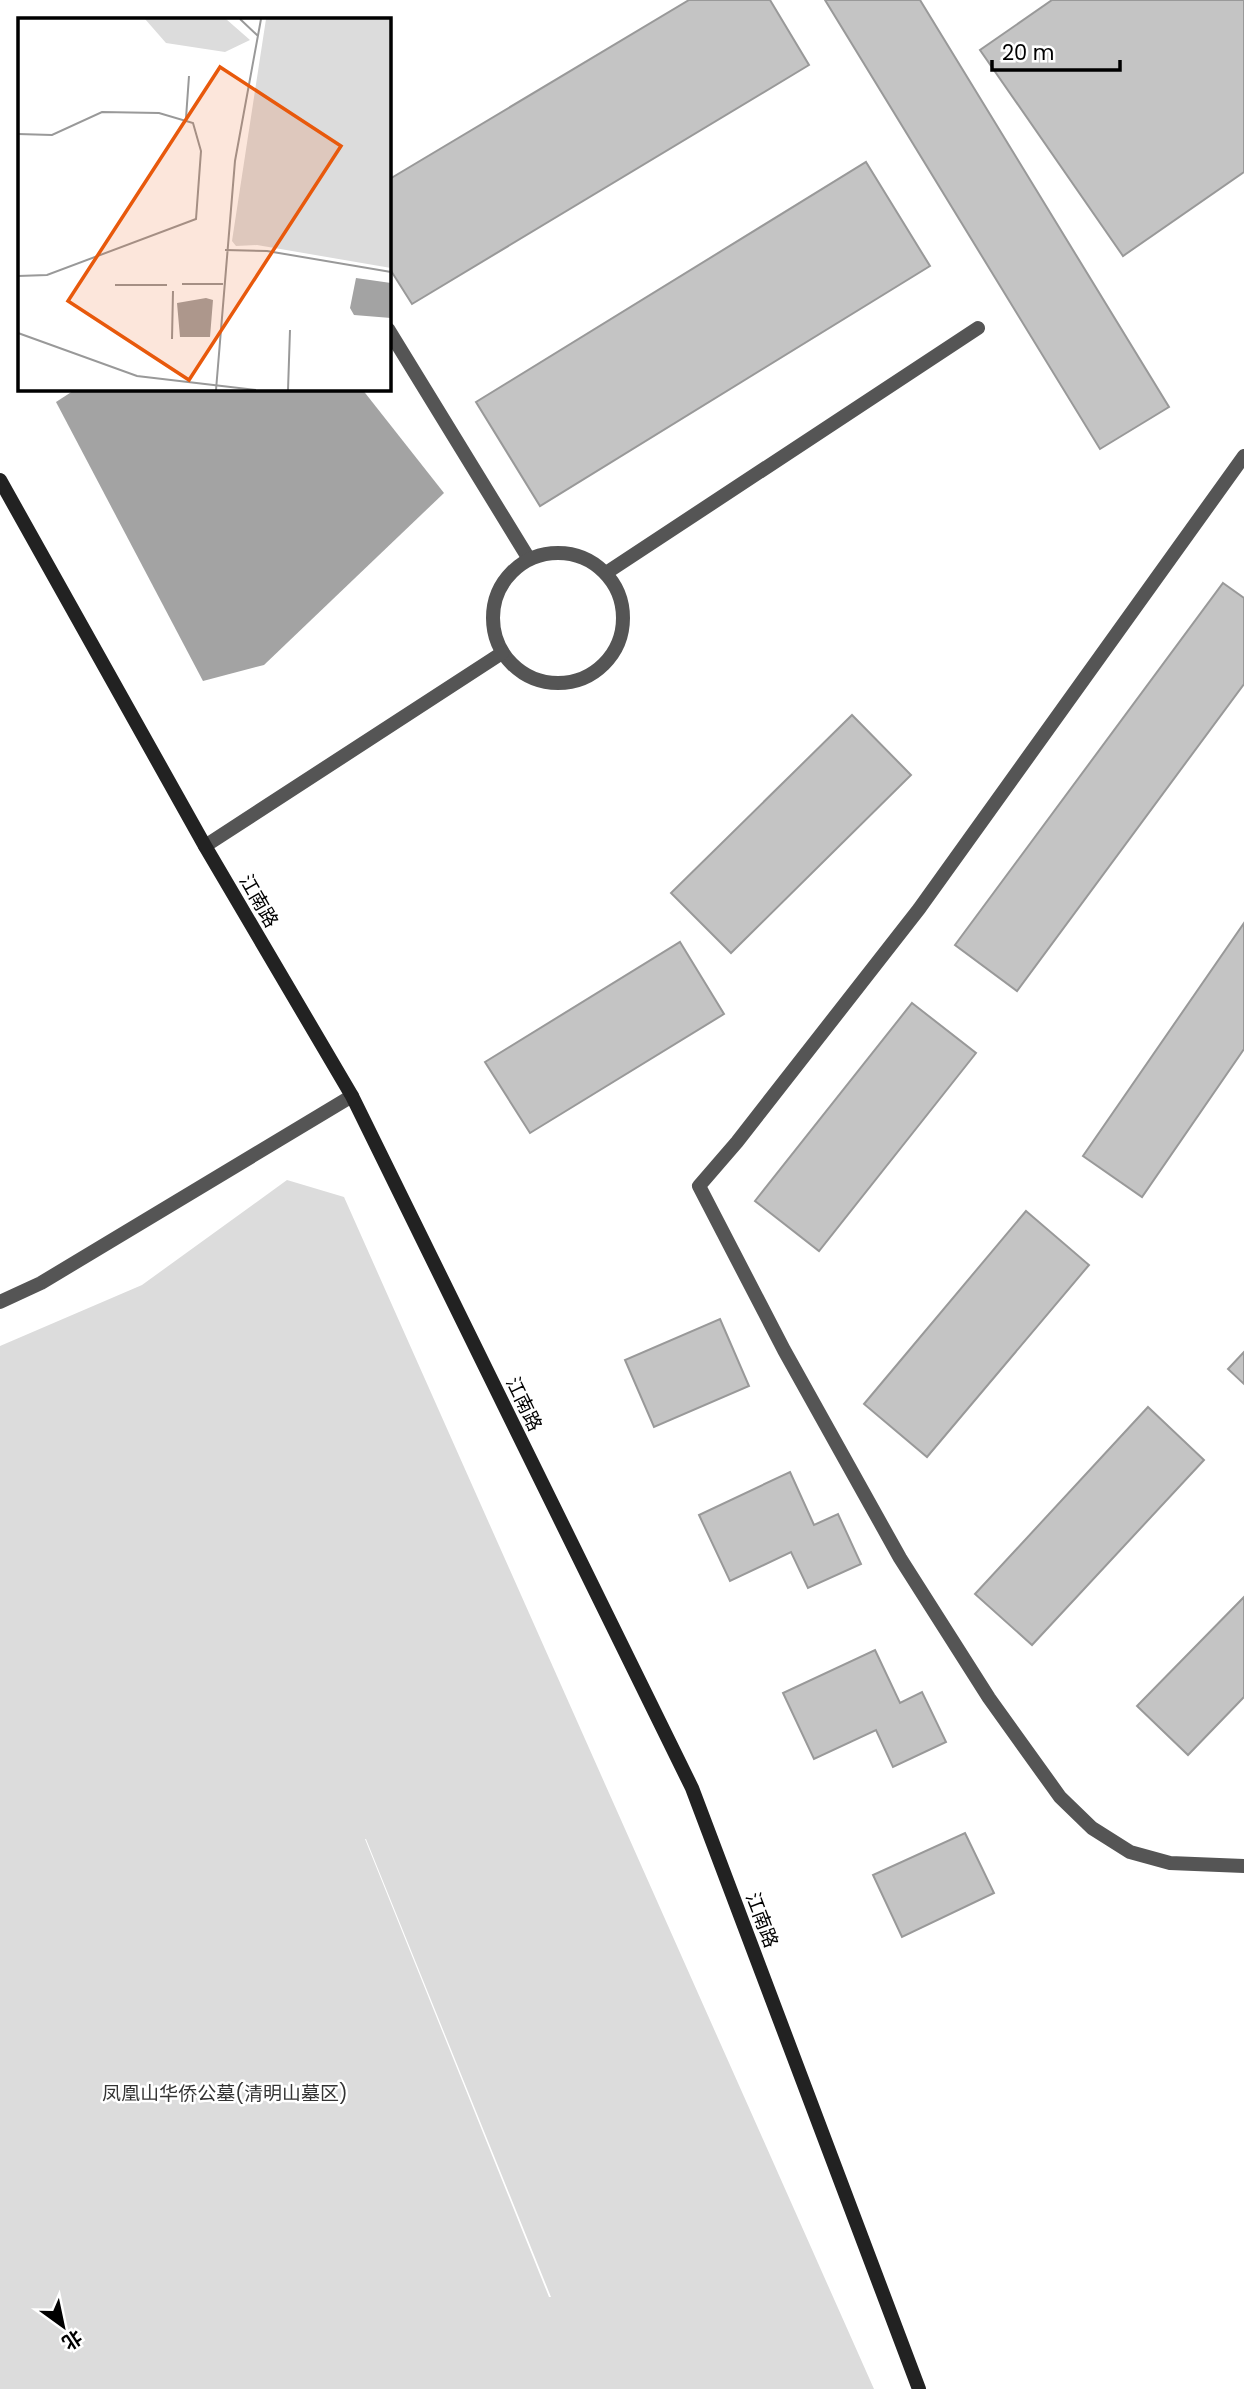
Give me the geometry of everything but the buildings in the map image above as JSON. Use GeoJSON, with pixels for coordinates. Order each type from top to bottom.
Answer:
{"type":"FeatureCollection","features":[{"type":"Feature","properties":{"kind":"main road","name":"江南路"},"geometry":{"type":"LineString","coordinates":[[0,480],[205,846],[352,1096],[692,1788],[919,2389]]}},
{"type":"Feature","properties":{"kind":"street"},"geometry":{"type":"LineString","coordinates":[[606,573],[978,328]]}},
{"type":"Feature","properties":{"kind":"street"},"geometry":{"type":"LineString","coordinates":[[390,332],[529,559]]}},
{"type":"Feature","properties":{"kind":"street"},"geometry":{"type":"LineString","coordinates":[[1244,456],[919,909],[737,1142],[699,1186],[784,1350],[900,1558],[989,1698],[1060,1797],[1092,1828],[1130,1852],[1170,1863],[1244,1866]]}},
{"type":"Feature","properties":{"kind":"street"},"geometry":{"type":"LineString","coordinates":[[550,553],[570,554],[590,560],[606,573],[619,594],[624,618],[620,641],[607,662],[587,677],[565,684],[540,682],[518,671],[502,653],[494,633],[492,611],[499,590],[511,572],[529,559],[550,553]]}},
{"type":"Feature","properties":{"kind":"street"},"geometry":{"type":"LineString","coordinates":[[205,846],[502,653]]}},
{"type":"Feature","properties":{"kind":"street"},"geometry":{"type":"LineString","coordinates":[[0,1301],[41,1283],[352,1096]]}},
{"type":"Feature","properties":{"kind":"green space","name":"凤凰山华侨公墓(清明山墓区)"},"geometry":{"type":"Polygon","coordinates":[[[287,1180],[344,1197],[874,2389],[0,2389],[0,1346],[142,1285],[287,1180]],[[366,1839],[549,2297],[551,2297],[366,1839]]]}},
{"type":"Feature","properties":{"kind":"shaded area"},"geometry":{"type":"Polygon","coordinates":[[[74,390],[363,390],[444,493],[264,665],[203,681],[56,402],[74,390]]]}}]}
